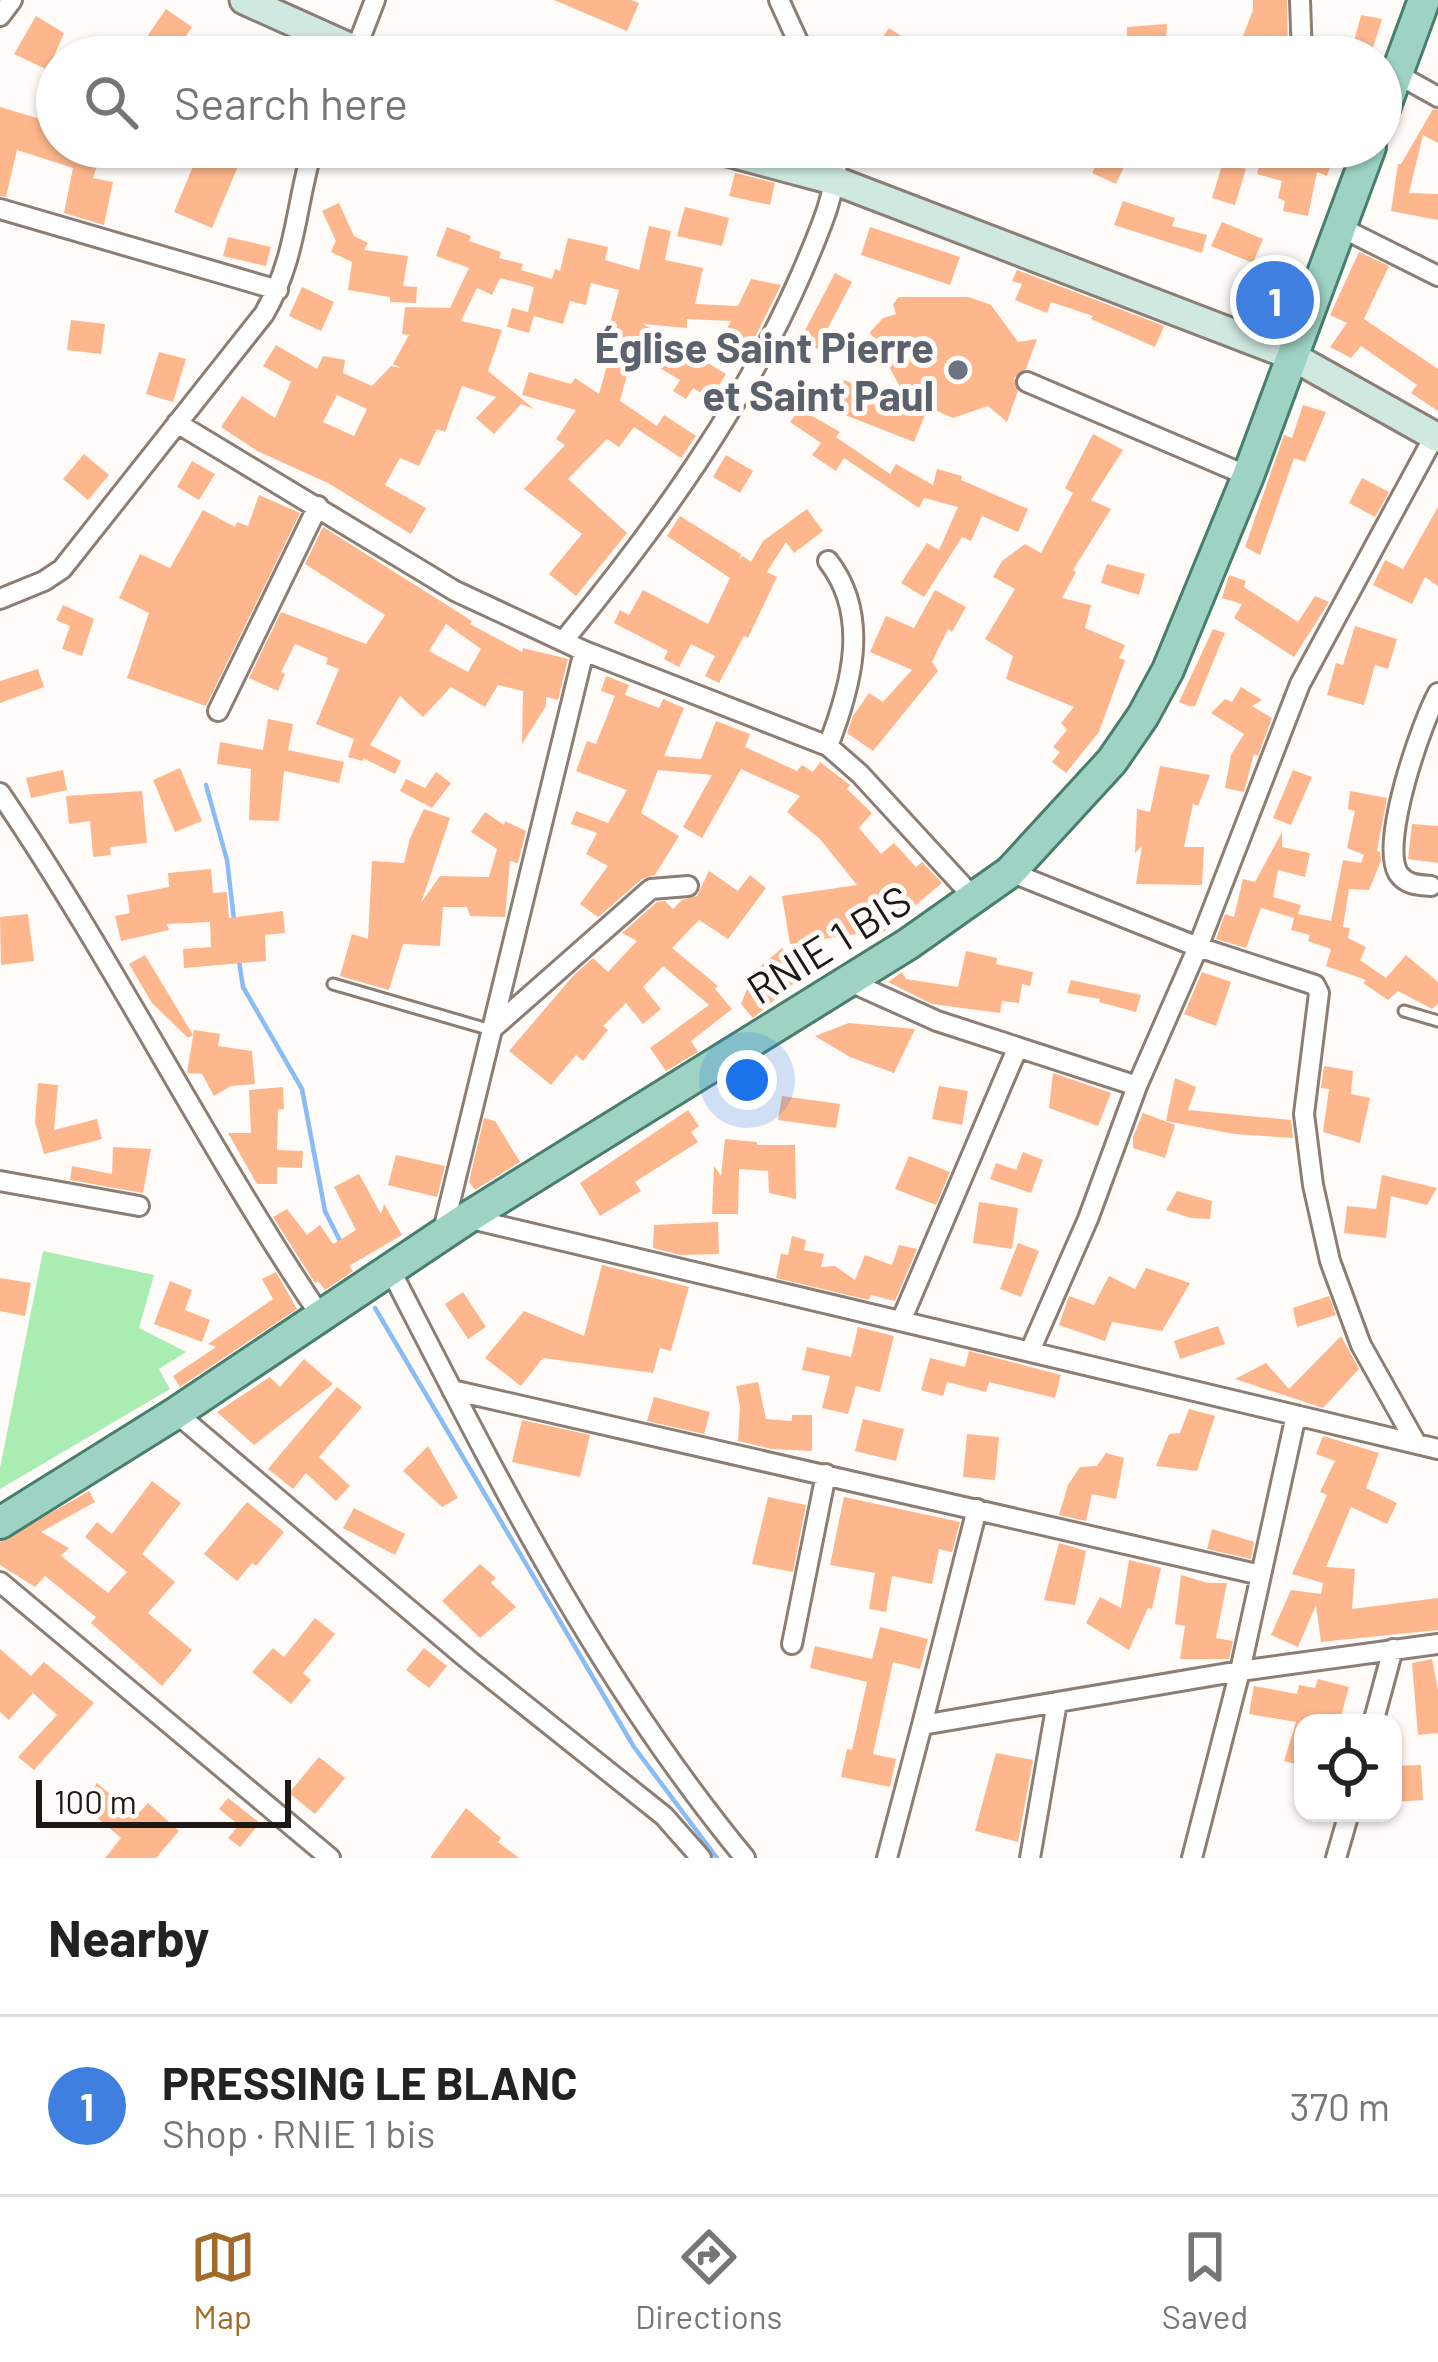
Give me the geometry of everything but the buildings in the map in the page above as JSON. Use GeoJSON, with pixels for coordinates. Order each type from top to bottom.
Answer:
{"type":"FeatureCollection","features":[{"type":"Feature","properties":{"kind":"main road"},"geometry":{"type":"LineString","coordinates":[[1402,60],[1424,0]]}},
{"type":"Feature","properties":{"kind":"main road","name":"RNIE 1 BIS"},"geometry":{"type":"LineString","coordinates":[[0,1523],[176,1413],[455,1227],[848,981],[1010,872],[1112,761],[1168,670],[1248,476],[1359,168]]}},
{"type":"Feature","properties":{"kind":"street"},"geometry":{"type":"LineString","coordinates":[[0,16],[12,0]]}},
{"type":"Feature","properties":{"kind":"street"},"geometry":{"type":"LineString","coordinates":[[244,0],[319,36]]}},
{"type":"Feature","properties":{"kind":"street"},"geometry":{"type":"LineString","coordinates":[[365,36],[375,0]]}},
{"type":"Feature","properties":{"kind":"street"},"geometry":{"type":"LineString","coordinates":[[778,0],[795,36]]}},
{"type":"Feature","properties":{"kind":"street"},"geometry":{"type":"LineString","coordinates":[[1300,0],[1301,36]]}},
{"type":"Feature","properties":{"kind":"street"},"geometry":{"type":"LineString","coordinates":[[1402,77],[1438,97]]}},
{"type":"Feature","properties":{"kind":"street"},"geometry":{"type":"LineString","coordinates":[[0,598],[62,569],[242,346],[278,290],[297,231],[309,168]]}},
{"type":"Feature","properties":{"kind":"street"},"geometry":{"type":"LineString","coordinates":[[787,168],[836,181],[1290,355],[1437,436],[1300,684],[1198,947],[1030,1352]]}},
{"type":"Feature","properties":{"kind":"street"},"geometry":{"type":"LineString","coordinates":[[564,640],[644,542],[770,341],[818,234],[837,168]]}},
{"type":"Feature","properties":{"kind":"street"},"geometry":{"type":"LineString","coordinates":[[0,208],[278,290]]}},
{"type":"Feature","properties":{"kind":"street"},"geometry":{"type":"LineString","coordinates":[[1338,226],[1438,276]]}},
{"type":"Feature","properties":{"kind":"street"},"geometry":{"type":"LineString","coordinates":[[1027,382],[1248,476]]}},
{"type":"Feature","properties":{"kind":"street"},"geometry":{"type":"LineString","coordinates":[[177,423],[455,591],[584,651],[828,746],[860,774],[974,898]]}},
{"type":"Feature","properties":{"kind":"street"},"geometry":{"type":"LineString","coordinates":[[218,711],[318,506]]}},
{"type":"Feature","properties":{"kind":"street"},"geometry":{"type":"LineString","coordinates":[[828,561],[842,580],[854,656],[841,714],[828,746]]}},
{"type":"Feature","properties":{"kind":"street"},"geometry":{"type":"LineString","coordinates":[[584,651],[491,1030],[455,1227],[901,1321],[1438,1448]]}},
{"type":"Feature","properties":{"kind":"street"},"geometry":{"type":"LineString","coordinates":[[1431,886],[1413,884],[1400,876],[1394,859],[1405,778],[1438,693]]}},
{"type":"Feature","properties":{"kind":"street"},"geometry":{"type":"LineString","coordinates":[[0,793],[66,891],[278,1253],[320,1315]]}},
{"type":"Feature","properties":{"kind":"street"},"geometry":{"type":"LineString","coordinates":[[1010,872],[1198,947],[1315,985],[1318,993],[1304,1114],[1313,1185],[1330,1261],[1360,1345],[1416,1443]]}},
{"type":"Feature","properties":{"kind":"street"},"geometry":{"type":"LineString","coordinates":[[491,1030],[651,889],[688,886]]}},
{"type":"Feature","properties":{"kind":"street"},"geometry":{"type":"LineString","coordinates":[[848,981],[938,1022],[1137,1086]]}},
{"type":"Feature","properties":{"kind":"street"},"geometry":{"type":"LineString","coordinates":[[901,1321],[1016,1048]]}},
{"type":"Feature","properties":{"kind":"street"},"geometry":{"type":"LineString","coordinates":[[0,1181],[140,1206]]}},
{"type":"Feature","properties":{"kind":"street"},"geometry":{"type":"LineString","coordinates":[[390,1269],[533,1547],[691,1796],[745,1858]]}},
{"type":"Feature","properties":{"kind":"street"},"geometry":{"type":"LineString","coordinates":[[452,1390],[1261,1575]]}},
{"type":"Feature","properties":{"kind":"street"},"geometry":{"type":"LineString","coordinates":[[176,1413],[471,1662],[666,1815],[701,1858]]}},
{"type":"Feature","properties":{"kind":"street"},"geometry":{"type":"LineString","coordinates":[[1192,1858],[1240,1671],[1296,1415]]}},
{"type":"Feature","properties":{"kind":"street"},"geometry":{"type":"LineString","coordinates":[[792,1644],[826,1474]]}},
{"type":"Feature","properties":{"kind":"street"},"geometry":{"type":"LineString","coordinates":[[887,1858],[977,1509]]}},
{"type":"Feature","properties":{"kind":"street"},"geometry":{"type":"LineString","coordinates":[[0,1582],[330,1858]]}},
{"type":"Feature","properties":{"kind":"street"},"geometry":{"type":"LineString","coordinates":[[922,1725],[1240,1671],[1438,1644]]}},
{"type":"Feature","properties":{"kind":"street"},"geometry":{"type":"LineString","coordinates":[[1375,1714],[1393,1649]]}},
{"type":"Feature","properties":{"kind":"street"},"geometry":{"type":"LineString","coordinates":[[1030,1858],[1057,1702]]}},
{"type":"Feature","properties":{"kind":"street"},"geometry":{"type":"LineString","coordinates":[[666,1815],[691,1796]]}},
{"type":"Feature","properties":{"kind":"street"},"geometry":{"type":"LineString","coordinates":[[1336,1858],[1346,1822]]}},
{"type":"Feature","properties":{"kind":"lane"},"geometry":{"type":"LineString","coordinates":[[333,984],[491,1030]]}},
{"type":"Feature","properties":{"kind":"lane"},"geometry":{"type":"LineString","coordinates":[[1404,1011],[1438,1021]]}},
{"type":"Feature","properties":{"kind":"green space"},"geometry":{"type":"Polygon","coordinates":[[[43,1251],[154,1275],[139,1328],[186,1352],[159,1369],[170,1389],[0,1489],[0,1468],[43,1251]]]}},
{"type":"Feature","properties":{"kind":"waterway"},"geometry":{"type":"LineString","coordinates":[[206,785],[227,860],[234,920]]}},
{"type":"Feature","properties":{"kind":"waterway"},"geometry":{"type":"LineString","coordinates":[[239,961],[243,987],[302,1089],[325,1211],[342,1245]]}},
{"type":"Feature","properties":{"kind":"waterway"},"geometry":{"type":"LineString","coordinates":[[375,1308],[634,1747],[717,1858]]}},
{"type":"Feature","properties":{"kind":"place","name":"PRESSING LE BLANC"},"geometry":{"type":"Point","coordinates":[1275,300]}},
{"type":"Feature","properties":{"kind":"place","name":"Église Saint Pierre et Saint Paul"},"geometry":{"type":"Point","coordinates":[958,370]}}]}
